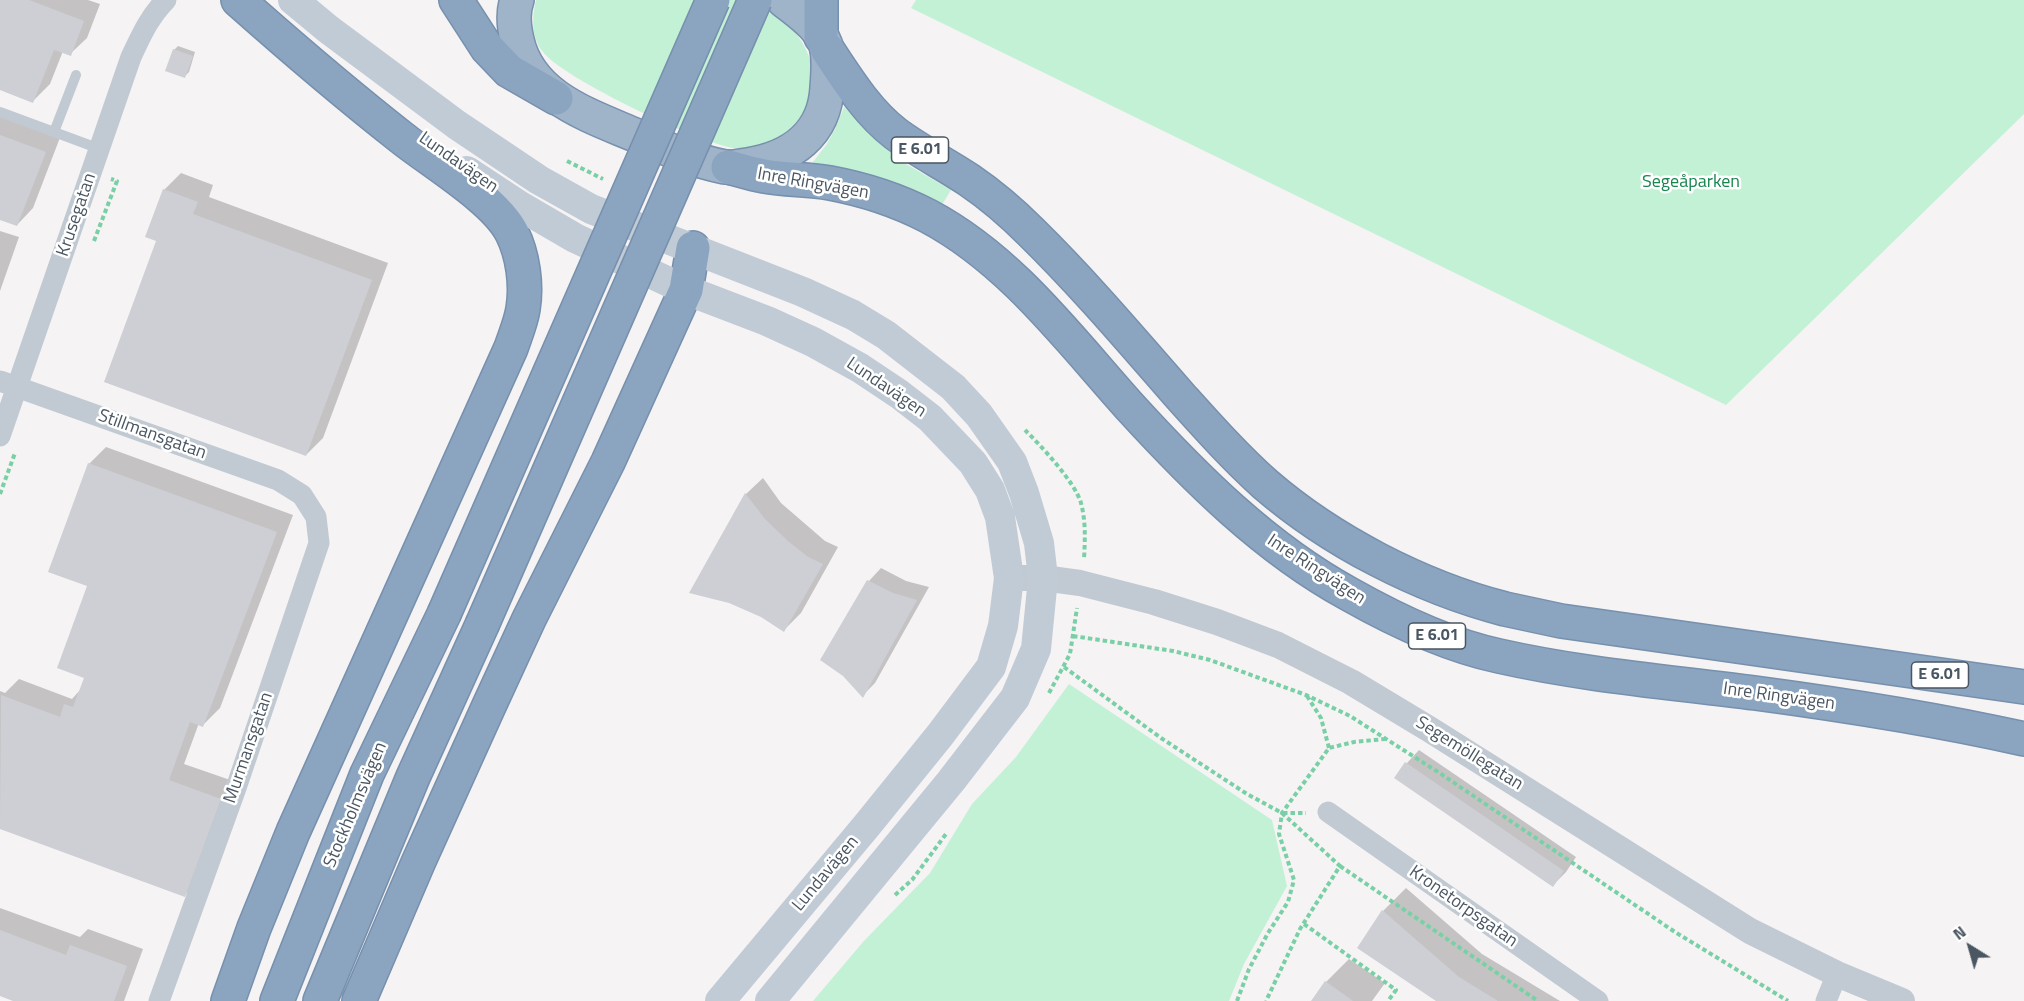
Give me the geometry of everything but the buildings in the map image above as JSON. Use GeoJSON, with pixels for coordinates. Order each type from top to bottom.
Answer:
{"type":"FeatureCollection","features":[{"type":"Feature","properties":{"kind":"highway"},"geometry":{"type":"LineString","coordinates":[[228,1001],[254,928],[293,832],[511,348],[523,309],[524,279],[512,232],[493,209],[282,40],[238,0]]}},
{"type":"Feature","properties":{"kind":"highway"},"geometry":{"type":"LineString","coordinates":[[456,0],[487,48],[509,71],[593,117],[662,147],[701,161],[728,167],[767,162],[787,154],[804,140],[819,120],[826,99],[821,0]]}},
{"type":"Feature","properties":{"kind":"highway"},"geometry":{"type":"LineString","coordinates":[[479,0],[512,51],[535,79],[556,98]]}},
{"type":"Feature","properties":{"kind":"highway"},"geometry":{"type":"LineString","coordinates":[[517,0],[514,7],[514,28],[524,64]]}},
{"type":"Feature","properties":{"kind":"highway","name":"Stockholmsvägen"},"geometry":{"type":"LineString","coordinates":[[277,1001],[367,774],[444,614],[713,0]]}},
{"type":"Feature","properties":{"kind":"highway"},"geometry":{"type":"LineString","coordinates":[[320,1001],[414,777],[755,0]]}},
{"type":"Feature","properties":{"kind":"highway"},"geometry":{"type":"LineString","coordinates":[[783,0],[809,20],[824,43]]}},
{"type":"Feature","properties":{"kind":"highway","name":"E 6.01"},"geometry":{"type":"LineString","coordinates":[[824,43],[868,106],[894,133],[975,184],[997,201],[1031,232],[1089,293],[1219,439],[1266,484],[1311,519],[1355,547],[1404,572],[1446,589],[1504,608],[1550,618],[2024,687]]}},
{"type":"Feature","properties":{"kind":"highway","name":"Inre Ringvägen"},"geometry":{"type":"LineString","coordinates":[[728,167],[763,176],[831,184],[879,196],[925,214],[962,237],[1011,277],[1041,307],[1175,456],[1216,496],[1302,564],[1346,593],[1398,620],[1451,642],[1496,656],[1648,680],[1862,708],[1936,720],[2024,739]]}},
{"type":"Feature","properties":{"kind":"highway"},"geometry":{"type":"LineString","coordinates":[[359,1001],[488,708],[529,619],[608,462],[686,290],[693,248]]}},
{"type":"Feature","properties":{"kind":"main road","name":"Lundavägen"},"geometry":{"type":"LineString","coordinates":[[238,0],[323,61],[465,169],[511,200],[575,238],[686,290],[767,321],[813,342],[860,368],[930,418],[974,463],[990,490],[1000,517],[1009,578],[1003,626],[991,668],[897,788],[720,1001]]}},
{"type":"Feature","properties":{"kind":"main road","name":"Lundavägen"},"geometry":{"type":"LineString","coordinates":[[293,0],[389,76],[539,180],[591,209],[803,292],[853,315],[886,335],[953,387],[979,415],[1012,462],[1039,543],[1042,578],[1036,649],[1015,698],[958,772],[770,1001]]}},
{"type":"Feature","properties":{"kind":"street","name":"Krusegatan"},"geometry":{"type":"LineString","coordinates":[[0,436],[9,384],[100,149],[138,40],[154,12],[166,0]]}},
{"type":"Feature","properties":{"kind":"street","name":"Stillmansgatan"},"geometry":{"type":"LineString","coordinates":[[9,384],[278,480],[302,495]]}},
{"type":"Feature","properties":{"kind":"street","name":"Murmansgatan"},"geometry":{"type":"LineString","coordinates":[[159,1001],[235,791],[319,543],[316,518],[302,495]]}},
{"type":"Feature","properties":{"kind":"street","name":"Segemöllegatan"},"geometry":{"type":"LineString","coordinates":[[1009,578],[1042,578],[1080,583],[1154,602],[1278,645],[1351,682],[1429,729],[1750,931],[1838,974],[1902,1001]]}},
{"type":"Feature","properties":{"kind":"street","name":"Kronetorpsgatan"},"geometry":{"type":"LineString","coordinates":[[1328,812],[1598,1001]]}},
{"type":"Feature","properties":{"kind":"street"},"geometry":{"type":"LineString","coordinates":[[1826,1001],[1838,974]]}},
{"type":"Feature","properties":{"kind":"lane"},"geometry":{"type":"LineString","coordinates":[[54,132],[75,75]]}},
{"type":"Feature","properties":{"kind":"lane"},"geometry":{"type":"LineString","coordinates":[[0,112],[100,149]]}},
{"type":"Feature","properties":{"kind":"path"},"geometry":{"type":"LineString","coordinates":[[1073,636],[1173,651],[1210,660],[1306,695],[1350,716],[1447,778],[1675,932],[1788,1001]]}},
{"type":"Feature","properties":{"kind":"path"},"geometry":{"type":"LineString","coordinates":[[1064,667],[1161,738],[1247,794],[1282,813],[1340,866],[1538,1001]]}},
{"type":"Feature","properties":{"kind":"path"},"geometry":{"type":"LineString","coordinates":[[1306,695],[1321,718],[1329,748]]}},
{"type":"Feature","properties":{"kind":"path"},"geometry":{"type":"LineString","coordinates":[[1237,1001],[1249,969],[1288,902],[1294,880],[1279,834],[1282,813],[1329,748],[1354,742],[1385,739]]}},
{"type":"Feature","properties":{"kind":"path"},"geometry":{"type":"LineString","coordinates":[[1266,1001],[1304,924],[1340,866]]}},
{"type":"Feature","properties":{"kind":"path"},"geometry":{"type":"LineString","coordinates":[[1304,924],[1395,990],[1388,1001]]}},
{"type":"Feature","properties":{"kind":"green space"},"geometry":{"type":"Polygon","coordinates":[[[536,0],[747,0],[779,17],[799,38],[810,58],[814,73],[811,100],[806,112],[789,132],[767,144],[741,149],[700,138],[606,94],[556,64],[543,52],[534,34],[533,20],[536,0]]]}},
{"type":"Feature","properties":{"kind":"green space","name":"Segeåparken"},"geometry":{"type":"Polygon","coordinates":[[[916,0],[2024,0],[2024,114],[1726,405],[911,8],[916,0]]]}},
{"type":"Feature","properties":{"kind":"green space"},"geometry":{"type":"Polygon","coordinates":[[[844,107],[899,160],[951,190],[940,208],[815,167],[813,162],[827,144],[844,107]]]}},
{"type":"Feature","properties":{"kind":"green space"},"geometry":{"type":"Polygon","coordinates":[[[1069,684],[1272,820],[1287,886],[1244,964],[1229,1001],[813,1001],[863,942],[930,873],[972,804],[1016,757],[1069,684]]]}}]}
